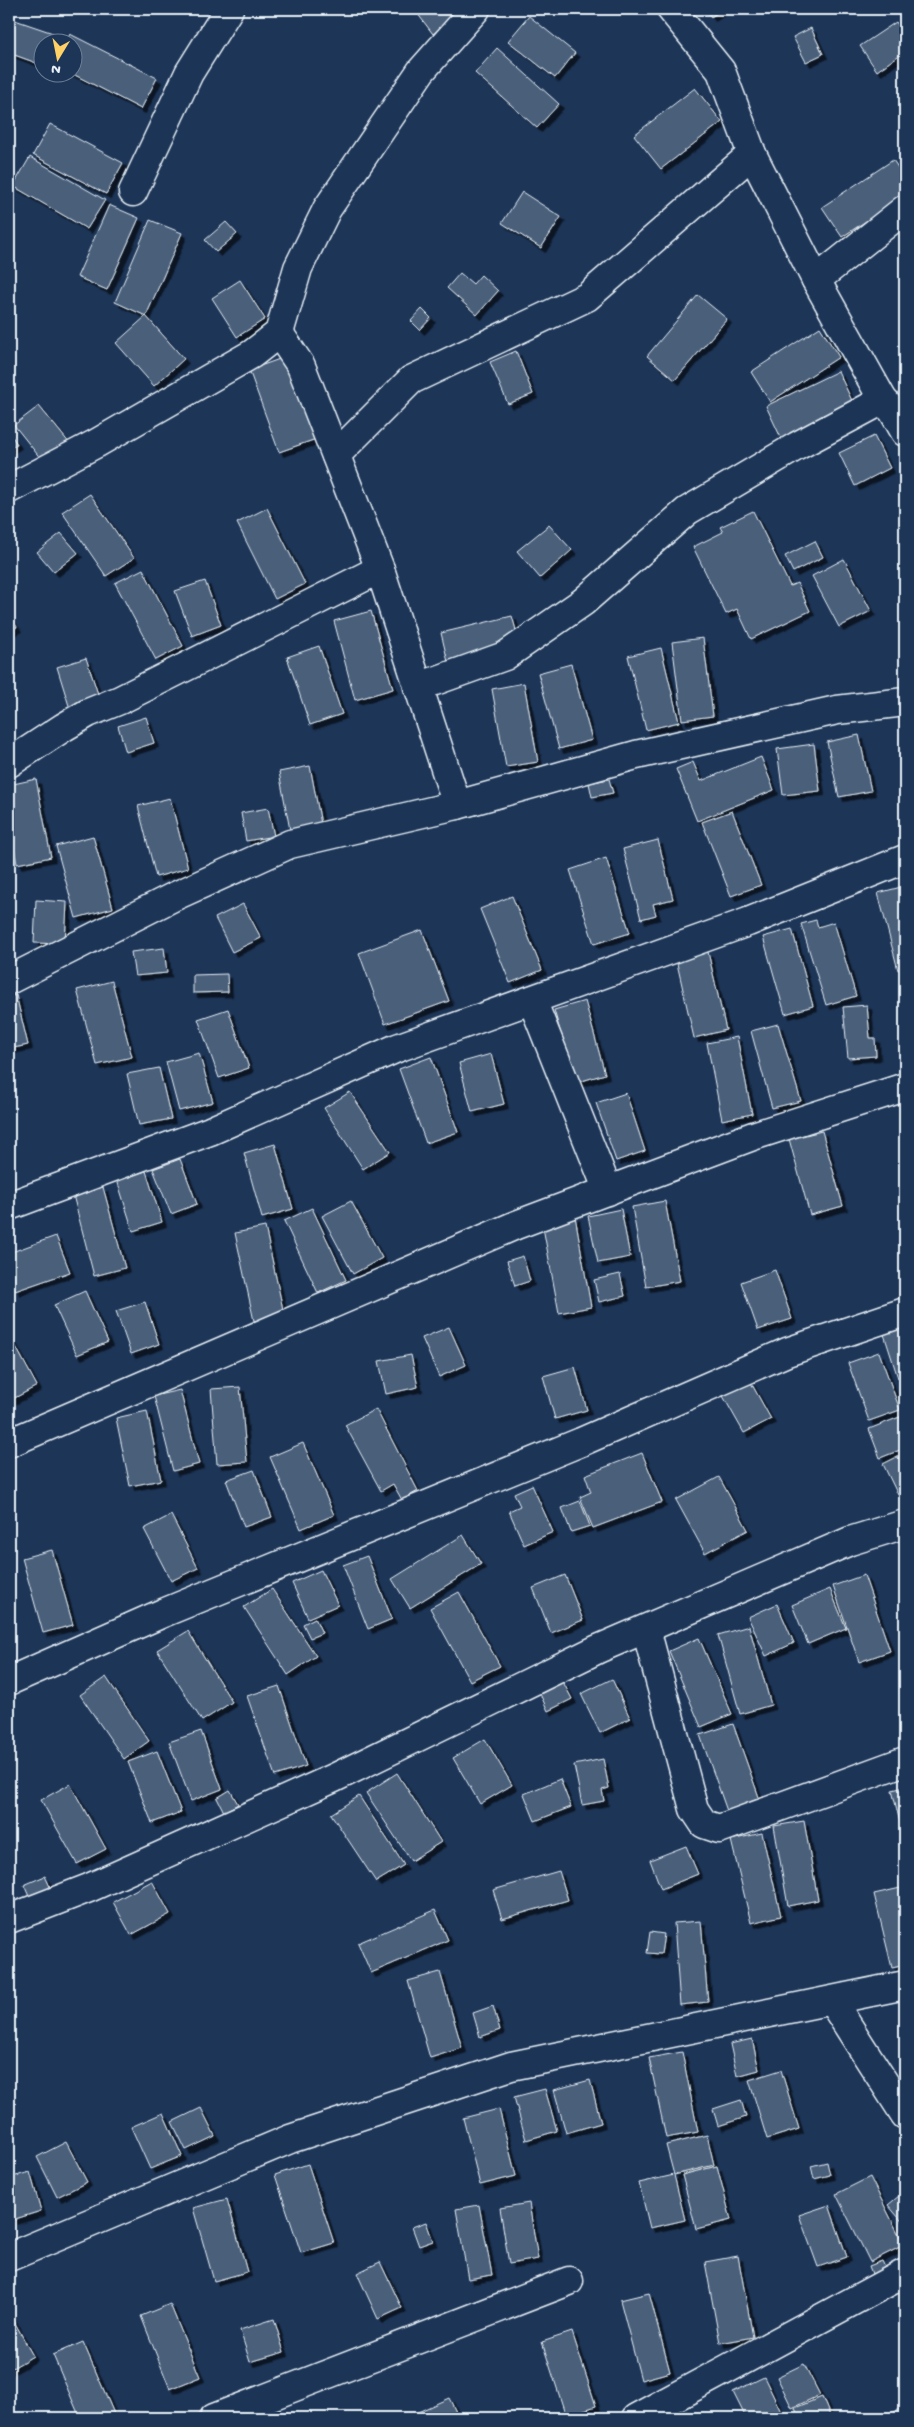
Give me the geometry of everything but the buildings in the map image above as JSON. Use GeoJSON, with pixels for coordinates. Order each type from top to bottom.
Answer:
{"type":"FeatureCollection","features":[{"type":"Feature","properties":{"kind":"street"},"geometry":{"type":"LineString","coordinates":[[133,192],[189,73],[229,9]]}},
{"type":"Feature","properties":{"kind":"street"},"geometry":{"type":"LineString","coordinates":[[9,489],[97,444],[252,354],[279,334],[298,268],[327,209],[421,71],[476,9]]}},
{"type":"Feature","properties":{"kind":"street"},"geometry":{"type":"LineString","coordinates":[[671,9],[721,72],[752,154],[816,280],[883,400],[893,411],[905,432]]}},
{"type":"Feature","properties":{"kind":"street"},"geometry":{"type":"LineString","coordinates":[[336,455],[411,380],[588,297],[752,154]]}},
{"type":"Feature","properties":{"kind":"street"},"geometry":{"type":"LineString","coordinates":[[816,280],[905,208]]}},
{"type":"Feature","properties":{"kind":"street"},"geometry":{"type":"LineString","coordinates":[[279,334],[301,366],[380,569],[457,805]]}},
{"type":"Feature","properties":{"kind":"street"},"geometry":{"type":"LineString","coordinates":[[418,687],[505,656],[583,602],[686,511],[797,446],[883,400]]}},
{"type":"Feature","properties":{"kind":"street"},"geometry":{"type":"LineString","coordinates":[[9,763],[88,714],[120,700],[380,569]]}},
{"type":"Feature","properties":{"kind":"street"},"geometry":{"type":"LineString","coordinates":[[9,980],[173,897],[290,844],[457,805],[636,755],[836,710],[905,702]]}},
{"type":"Feature","properties":{"kind":"street"},"geometry":{"type":"LineString","coordinates":[[9,1206],[210,1131],[397,1048],[748,922],[905,859]]}},
{"type":"Feature","properties":{"kind":"street"},"geometry":{"type":"LineString","coordinates":[[532,1000],[608,1191]]}},
{"type":"Feature","properties":{"kind":"street"},"geometry":{"type":"LineString","coordinates":[[9,1443],[516,1225],[753,1136],[905,1087]]}},
{"type":"Feature","properties":{"kind":"street"},"geometry":{"type":"LineString","coordinates":[[9,1681],[163,1613],[581,1442],[787,1352],[905,1312]]}},
{"type":"Feature","properties":{"kind":"street"},"geometry":{"type":"LineString","coordinates":[[9,1919],[89,1888],[334,1778],[589,1654],[850,1541],[905,1524]]}},
{"type":"Feature","properties":{"kind":"street"},"geometry":{"type":"LineString","coordinates":[[646,1629],[694,1809],[704,1824],[719,1829],[905,1760]]}},
{"type":"Feature","properties":{"kind":"street"},"geometry":{"type":"LineString","coordinates":[[9,2257],[290,2139],[511,2066],[905,1985]]}},
{"type":"Feature","properties":{"kind":"street"},"geometry":{"type":"LineString","coordinates":[[832,2001],[905,2115]]}},
{"type":"Feature","properties":{"kind":"street"},"geometry":{"type":"LineString","coordinates":[[636,2418],[905,2273]]}},
{"type":"Feature","properties":{"kind":"street"},"geometry":{"type":"LineString","coordinates":[[214,2418],[568,2281]]}}]}
